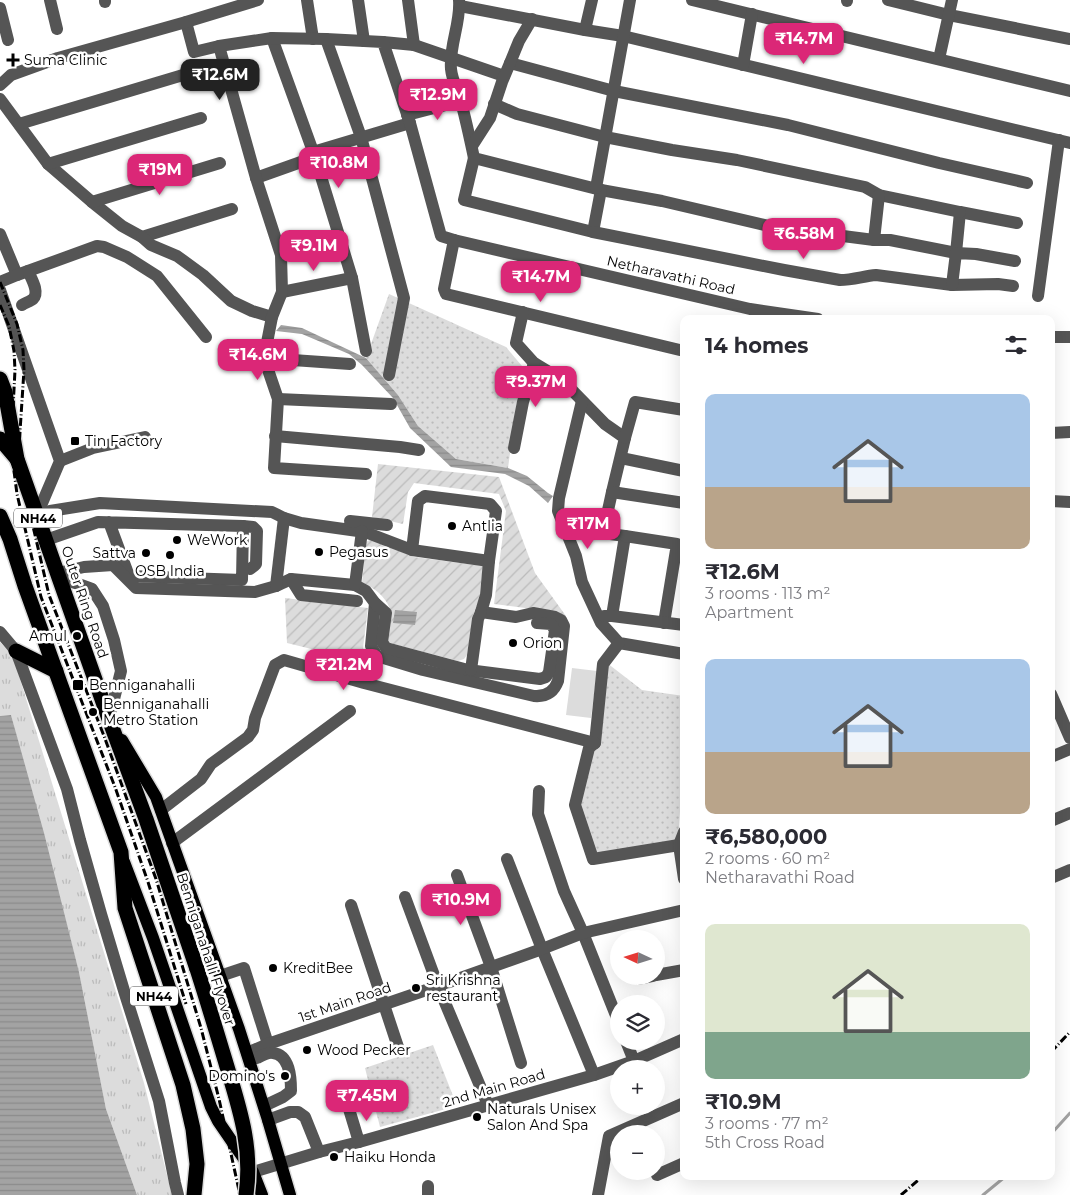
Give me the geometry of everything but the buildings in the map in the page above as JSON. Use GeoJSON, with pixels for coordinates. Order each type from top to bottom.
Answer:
{"type":"FeatureCollection","features":[{"type":"Feature","properties":{"kind":"highway","name":"Outer Ring Road"},"geometry":{"type":"LineString","coordinates":[[0,379],[5,392],[17,458],[109,719]]}},
{"type":"Feature","properties":{"kind":"highway"},"geometry":{"type":"LineString","coordinates":[[0,439],[17,458]]}},
{"type":"Feature","properties":{"kind":"highway","name":"NH44"},"geometry":{"type":"LineString","coordinates":[[0,516],[121,852],[125,908],[182,1085],[193,1129],[197,1164],[194,1195]]}},
{"type":"Feature","properties":{"kind":"highway"},"geometry":{"type":"LineString","coordinates":[[16,651],[56,671]]}},
{"type":"Feature","properties":{"kind":"highway","name":"Benniganahalli Flyover"},"geometry":{"type":"LineString","coordinates":[[109,719],[146,819],[197,969],[242,1114],[248,1161],[246,1195]]}},
{"type":"Feature","properties":{"kind":"main road"},"geometry":{"type":"LineString","coordinates":[[109,719],[156,797],[161,810],[248,1057],[290,1195]]}},
{"type":"Feature","properties":{"kind":"main road"},"geometry":{"type":"LineString","coordinates":[[121,852],[153,938],[211,1107],[218,1121],[253,1172],[262,1195]]}},
{"type":"Feature","properties":{"kind":"street"},"geometry":{"type":"LineString","coordinates":[[50,0],[57,29]]}},
{"type":"Feature","properties":{"kind":"street"},"geometry":{"type":"LineString","coordinates":[[0,85],[11,75],[58,58],[258,0]]}},
{"type":"Feature","properties":{"kind":"street"},"geometry":{"type":"LineString","coordinates":[[307,0],[320,39],[361,137],[404,298],[389,375]]}},
{"type":"Feature","properties":{"kind":"street"},"geometry":{"type":"LineString","coordinates":[[358,0],[364,41]]}},
{"type":"Feature","properties":{"kind":"street"},"geometry":{"type":"LineString","coordinates":[[408,0],[414,45]]}},
{"type":"Feature","properties":{"kind":"street"},"geometry":{"type":"LineString","coordinates":[[585,30],[592,0]]}},
{"type":"Feature","properties":{"kind":"street"},"geometry":{"type":"LineString","coordinates":[[593,232],[605,137],[630,0]]}},
{"type":"Feature","properties":{"kind":"street"},"geometry":{"type":"LineString","coordinates":[[692,0],[1070,91]]}},
{"type":"Feature","properties":{"kind":"street"},"geometry":{"type":"LineString","coordinates":[[888,0],[949,15],[1070,39]]}},
{"type":"Feature","properties":{"kind":"street"},"geometry":{"type":"LineString","coordinates":[[939,59],[952,0]]}},
{"type":"Feature","properties":{"kind":"street"},"geometry":{"type":"LineString","coordinates":[[473,152],[452,71],[451,57],[459,3],[499,14],[624,36],[1064,142],[1038,296]]}},
{"type":"Feature","properties":{"kind":"street"},"geometry":{"type":"LineString","coordinates":[[0,8],[8,40]]}},
{"type":"Feature","properties":{"kind":"street"},"geometry":{"type":"LineString","coordinates":[[743,64],[752,14]]}},
{"type":"Feature","properties":{"kind":"street"},"geometry":{"type":"LineString","coordinates":[[532,19],[519,41],[504,76],[490,118],[473,152],[464,200],[593,232],[840,280],[876,275],[952,285],[998,284],[1014,286]]}},
{"type":"Feature","properties":{"kind":"street"},"geometry":{"type":"LineString","coordinates":[[186,22],[194,52],[272,38],[383,42],[414,45],[504,76]]}},
{"type":"Feature","properties":{"kind":"street"},"geometry":{"type":"LineString","coordinates":[[272,38],[314,154],[352,278],[366,351]]}},
{"type":"Feature","properties":{"kind":"street","name":"Netharavathi Road"},"geometry":{"type":"LineString","coordinates":[[383,42],[409,119],[441,236],[750,309],[760,315]]}},
{"type":"Feature","properties":{"kind":"street"},"geometry":{"type":"LineString","coordinates":[[219,46],[256,178],[281,255],[282,292],[271,322],[264,358],[278,399],[274,468],[366,474]]}},
{"type":"Feature","properties":{"kind":"street"},"geometry":{"type":"LineString","coordinates":[[510,63],[614,91],[788,125],[1027,183]]}},
{"type":"Feature","properties":{"kind":"street"},"geometry":{"type":"LineString","coordinates":[[19,124],[193,72]]}},
{"type":"Feature","properties":{"kind":"street"},"geometry":{"type":"LineString","coordinates":[[0,99],[48,164],[92,202],[122,226],[151,245],[178,256],[203,275],[231,301],[271,322]]}},
{"type":"Feature","properties":{"kind":"street"},"geometry":{"type":"LineString","coordinates":[[256,178],[314,154],[461,101]]}},
{"type":"Feature","properties":{"kind":"street"},"geometry":{"type":"LineString","coordinates":[[494,104],[517,114],[605,137],[737,160],[865,187],[879,195],[1017,223]]}},
{"type":"Feature","properties":{"kind":"street"},"geometry":{"type":"LineString","coordinates":[[48,164],[201,118]]}},
{"type":"Feature","properties":{"kind":"street"},"geometry":{"type":"LineString","coordinates":[[473,152],[598,189],[662,201],[773,227],[874,240],[890,240],[956,253],[976,254],[1015,261]]}},
{"type":"Feature","properties":{"kind":"street"},"geometry":{"type":"LineString","coordinates":[[92,202],[220,163]]}},
{"type":"Feature","properties":{"kind":"street"},"geometry":{"type":"LineString","coordinates":[[874,240],[879,195]]}},
{"type":"Feature","properties":{"kind":"street"},"geometry":{"type":"LineString","coordinates":[[142,238],[232,209]]}},
{"type":"Feature","properties":{"kind":"street"},"geometry":{"type":"LineString","coordinates":[[952,285],[960,212]]}},
{"type":"Feature","properties":{"kind":"street"},"geometry":{"type":"LineString","coordinates":[[0,234],[22,273],[36,293],[33,299],[22,305]]}},
{"type":"Feature","properties":{"kind":"street"},"geometry":{"type":"LineString","coordinates":[[454,240],[444,289],[446,294],[680,350]]}},
{"type":"Feature","properties":{"kind":"street"},"geometry":{"type":"LineString","coordinates":[[0,282],[97,246],[104,247],[127,257],[157,276],[206,337]]}},
{"type":"Feature","properties":{"kind":"street"},"geometry":{"type":"LineString","coordinates":[[282,292],[352,278]]}},
{"type":"Feature","properties":{"kind":"street"},"geometry":{"type":"LineString","coordinates":[[0,290],[60,461],[37,515]]}},
{"type":"Feature","properties":{"kind":"street"},"geometry":{"type":"LineString","coordinates":[[523,312],[516,343],[534,363],[562,380],[605,424],[625,438]]}},
{"type":"Feature","properties":{"kind":"street"},"geometry":{"type":"LineString","coordinates":[[1055,337],[1070,337]]}},
{"type":"Feature","properties":{"kind":"street"},"geometry":{"type":"LineString","coordinates":[[264,358],[350,364]]}},
{"type":"Feature","properties":{"kind":"street"},"geometry":{"type":"LineString","coordinates":[[514,448],[523,402],[534,363]]}},
{"type":"Feature","properties":{"kind":"street"},"geometry":{"type":"LineString","coordinates":[[278,399],[391,404]]}},
{"type":"Feature","properties":{"kind":"street"},"geometry":{"type":"LineString","coordinates":[[582,401],[559,498],[558,511],[576,556],[582,582],[601,623],[618,643],[680,653]]}},
{"type":"Feature","properties":{"kind":"street"},"geometry":{"type":"LineString","coordinates":[[664,623],[678,573],[677,544],[604,533],[612,492],[635,402],[680,409]]}},
{"type":"Feature","properties":{"kind":"street"},"geometry":{"type":"LineString","coordinates":[[1055,433],[1070,432]]}},
{"type":"Feature","properties":{"kind":"street"},"geometry":{"type":"LineString","coordinates":[[275,436],[419,450]]}},
{"type":"Feature","properties":{"kind":"street"},"geometry":{"type":"LineString","coordinates":[[60,461],[92,448],[145,437]]}},
{"type":"Feature","properties":{"kind":"street"},"geometry":{"type":"LineString","coordinates":[[621,458],[680,470]]}},
{"type":"Feature","properties":{"kind":"street"},"geometry":{"type":"LineString","coordinates":[[612,492],[680,502]]}},
{"type":"Feature","properties":{"kind":"street"},"geometry":{"type":"LineString","coordinates":[[412,550],[418,501],[425,496],[490,504],[496,511],[486,596],[478,619],[471,670]]}},
{"type":"Feature","properties":{"kind":"street"},"geometry":{"type":"LineString","coordinates":[[1055,501],[1070,502]]}},
{"type":"Feature","properties":{"kind":"street"},"geometry":{"type":"LineString","coordinates":[[37,515],[100,503],[272,512],[284,518],[301,522],[362,531],[412,550],[489,562]]}},
{"type":"Feature","properties":{"kind":"street"},"geometry":{"type":"LineString","coordinates":[[276,586],[284,518]]}},
{"type":"Feature","properties":{"kind":"street"},"geometry":{"type":"LineString","coordinates":[[320,525],[330,518],[387,525]]}},
{"type":"Feature","properties":{"kind":"street"},"geometry":{"type":"LineString","coordinates":[[46,540],[98,522],[253,527],[257,531],[256,564],[250,569]]}},
{"type":"Feature","properties":{"kind":"street"},"geometry":{"type":"LineString","coordinates":[[109,522],[129,576],[232,580],[242,580],[243,526]]}},
{"type":"Feature","properties":{"kind":"street"},"geometry":{"type":"LineString","coordinates":[[355,585],[362,531]]}},
{"type":"Feature","properties":{"kind":"street"},"geometry":{"type":"LineString","coordinates":[[612,616],[625,536]]}},
{"type":"Feature","properties":{"kind":"street"},"geometry":{"type":"LineString","coordinates":[[59,575],[84,567],[113,565],[136,588],[254,592],[276,586],[290,579],[355,585],[366,591],[386,613],[382,642],[386,648],[471,670],[540,679],[546,677],[549,672],[554,628],[551,624],[521,621],[516,617]]}},
{"type":"Feature","properties":{"kind":"street"},"geometry":{"type":"LineString","coordinates":[[59,575],[92,590],[103,606],[114,640],[121,671],[109,719]]}},
{"type":"Feature","properties":{"kind":"street"},"geometry":{"type":"LineString","coordinates":[[290,579],[301,595],[357,601]]}},
{"type":"Feature","properties":{"kind":"street"},"geometry":{"type":"LineString","coordinates":[[375,603],[371,646],[377,656],[423,670],[534,696],[544,696],[552,691],[558,681],[563,623],[558,618],[533,613],[516,617],[482,612]]}},
{"type":"Feature","properties":{"kind":"street"},"geometry":{"type":"LineString","coordinates":[[601,623],[605,616],[612,616],[680,625]]}},
{"type":"Feature","properties":{"kind":"street"},"geometry":{"type":"LineString","coordinates":[[1,634],[16,651],[67,789],[98,905],[159,1101],[178,1195]]}},
{"type":"Feature","properties":{"kind":"street"},"geometry":{"type":"LineString","coordinates":[[618,643],[603,664],[595,743],[589,748],[574,805],[593,858],[679,845],[680,852]]}},
{"type":"Feature","properties":{"kind":"street"},"geometry":{"type":"LineString","coordinates":[[161,810],[201,779],[211,764],[248,736],[253,730],[255,718],[275,665],[284,660],[364,683],[595,743]]}},
{"type":"Feature","properties":{"kind":"street"},"geometry":{"type":"LineString","coordinates":[[1055,704],[1070,738]]}},
{"type":"Feature","properties":{"kind":"street"},"geometry":{"type":"LineString","coordinates":[[172,843],[350,711]]}},
{"type":"Feature","properties":{"kind":"street"},"geometry":{"type":"LineString","coordinates":[[1055,756],[1070,750]]}},
{"type":"Feature","properties":{"kind":"street"},"geometry":{"type":"LineString","coordinates":[[540,791],[538,814],[565,894],[610,1000]]}},
{"type":"Feature","properties":{"kind":"street"},"geometry":{"type":"LineString","coordinates":[[1055,819],[1070,813]]}},
{"type":"Feature","properties":{"kind":"street"},"geometry":{"type":"LineString","coordinates":[[508,859],[542,949],[594,1075]]}},
{"type":"Feature","properties":{"kind":"street"},"geometry":{"type":"LineString","coordinates":[[1055,876],[1070,870]]}},
{"type":"Feature","properties":{"kind":"street"},"geometry":{"type":"LineString","coordinates":[[457,875],[491,967],[521,1063]]}},
{"type":"Feature","properties":{"kind":"street"},"geometry":{"type":"LineString","coordinates":[[405,897],[438,986],[488,1105]]}},
{"type":"Feature","properties":{"kind":"street"},"geometry":{"type":"LineString","coordinates":[[351,904],[398,1047]]}},
{"type":"Feature","properties":{"kind":"street","name":"1st Main Road"},"geometry":{"type":"LineString","coordinates":[[248,1057],[268,1044],[438,986],[583,933],[680,911]]}},
{"type":"Feature","properties":{"kind":"street"},"geometry":{"type":"LineString","coordinates":[[220,976],[244,968],[268,1044]]}},
{"type":"Feature","properties":{"kind":"street"},"geometry":{"type":"LineString","coordinates":[[665,974],[680,971]]}},
{"type":"Feature","properties":{"kind":"street","name":"2nd Main Road"},"geometry":{"type":"LineString","coordinates":[[636,1060],[680,1041]]}},
{"type":"Feature","properties":{"kind":"street"},"geometry":{"type":"LineString","coordinates":[[248,1057],[271,1052],[280,1056],[286,1062],[291,1075],[291,1091],[264,1106]]}},
{"type":"Feature","properties":{"kind":"street","name":"2nd Main Road"},"geometry":{"type":"LineString","coordinates":[[253,1172],[610,1069]]}},
{"type":"Feature","properties":{"kind":"street"},"geometry":{"type":"LineString","coordinates":[[598,1195],[609,1136],[680,1105]]}},
{"type":"Feature","properties":{"kind":"street"},"geometry":{"type":"LineString","coordinates":[[349,1109],[359,1142]]}},
{"type":"Feature","properties":{"kind":"street"},"geometry":{"type":"LineString","coordinates":[[268,1120],[290,1112],[298,1112],[305,1116],[319,1152]]}},
{"type":"Feature","properties":{"kind":"street"},"geometry":{"type":"LineString","coordinates":[[665,1172],[680,1165]]}},
{"type":"Feature","properties":{"kind":"green space"},"geometry":{"type":"Polygon","coordinates":[[[389,294],[506,347],[522,366],[508,468],[456,459],[418,426],[398,395],[366,358],[389,294]]]}},
{"type":"Feature","properties":{"kind":"green space"},"geometry":{"type":"Polygon","coordinates":[[[378,464],[499,477],[535,573],[566,616],[556,612],[494,604],[506,511],[499,494],[414,483],[408,492],[403,524],[372,517],[378,464]]]}},
{"type":"Feature","properties":{"kind":"green space"},"geometry":{"type":"Polygon","coordinates":[[[371,539],[414,557],[483,566],[479,601],[473,615],[467,655],[464,659],[458,661],[386,642],[390,609],[379,593],[362,583],[366,542],[371,539]]]}},
{"type":"Feature","properties":{"kind":"green space"},"geometry":{"type":"Polygon","coordinates":[[[285,598],[368,608],[363,648],[373,664],[287,643],[285,598]]]}},
{"type":"Feature","properties":{"kind":"green space"},"geometry":{"type":"Polygon","coordinates":[[[0,642],[13,656],[144,1083],[172,1195],[137,1195],[106,1109],[79,972],[11,715],[0,716],[0,642]]]}},
{"type":"Feature","properties":{"kind":"green space"},"geometry":{"type":"Polygon","coordinates":[[[607,663],[642,690],[680,695],[680,812],[678,840],[594,854],[578,805],[607,663]]]}},
{"type":"Feature","properties":{"kind":"green space"},"geometry":{"type":"Polygon","coordinates":[[[572,668],[597,671],[591,718],[566,715],[572,668]]]}},
{"type":"Feature","properties":{"kind":"green space"},"geometry":{"type":"Polygon","coordinates":[[[433,1045],[457,1106],[380,1127],[365,1068],[433,1045]]]}},
{"type":"Feature","properties":{"kind":"shaded area"},"geometry":{"type":"Polygon","coordinates":[[[281,325],[302,328],[366,358],[398,395],[418,426],[456,459],[508,468],[527,476],[553,496],[548,503],[529,486],[505,474],[451,467],[410,428],[393,398],[349,354],[302,334],[276,331],[281,325]]]}},
{"type":"Feature","properties":{"kind":"shaded area"},"geometry":{"type":"Polygon","coordinates":[[[395,610],[417,612],[415,625],[393,623],[395,610]]]}},
{"type":"Feature","properties":{"kind":"shaded area"},"geometry":{"type":"Polygon","coordinates":[[[11,715],[44,833],[79,972],[106,1109],[137,1195],[0,1195],[0,716],[11,715]]]}},
{"type":"Feature","properties":{"kind":"waterway"},"geometry":{"type":"LineString","coordinates":[[1055,1130],[1070,1113]]}},
{"type":"Feature","properties":{"kind":"waterway"},"geometry":{"type":"LineString","coordinates":[[983,1195],[1001,1180]]}},
{"type":"Feature","properties":{"kind":"railway"},"geometry":{"type":"LineString","coordinates":[[0,282],[17,324],[23,350],[24,370],[19,447],[25,492],[49,595],[104,736],[156,879],[201,1028],[240,1195]]}},
{"type":"Feature","properties":{"kind":"railway"},"geometry":{"type":"LineString","coordinates":[[0,305],[9,326],[14,351],[15,370],[11,448],[17,494],[41,597],[115,787],[148,882],[186,1004]]}},
{"type":"Feature","properties":{"kind":"railway"},"geometry":{"type":"LineString","coordinates":[[1055,1048],[1070,1032]]}},
{"type":"Feature","properties":{"kind":"railway"},"geometry":{"type":"LineString","coordinates":[[901,1195],[918,1180]]}},
{"type":"Feature","properties":{"kind":"place","name":"Suma Clinic"},"geometry":{"type":"Point","coordinates":[13,60]}},
{"type":"Feature","properties":{"kind":"place","name":"Tin Factory"},"geometry":{"type":"Point","coordinates":[75,441]}},
{"type":"Feature","properties":{"kind":"place","name":"Antlia"},"geometry":{"type":"Point","coordinates":[452,526]}},
{"type":"Feature","properties":{"kind":"place","name":"WeWork"},"geometry":{"type":"Point","coordinates":[177,540]}},
{"type":"Feature","properties":{"kind":"place","name":"Pegasus"},"geometry":{"type":"Point","coordinates":[319,552]}},
{"type":"Feature","properties":{"kind":"place","name":"Sattva"},"geometry":{"type":"Point","coordinates":[146,553]}},
{"type":"Feature","properties":{"kind":"place","name":"OSB India"},"geometry":{"type":"Point","coordinates":[170,555]}},
{"type":"Feature","properties":{"kind":"place","name":"Amul"},"geometry":{"type":"Point","coordinates":[77,636]}},
{"type":"Feature","properties":{"kind":"place","name":"Orion"},"geometry":{"type":"Point","coordinates":[513,643]}},
{"type":"Feature","properties":{"kind":"place","name":"Benniganahalli"},"geometry":{"type":"Point","coordinates":[78,685]}},
{"type":"Feature","properties":{"kind":"place","name":"Benniganahalli Metro Station"},"geometry":{"type":"Point","coordinates":[93,712]}},
{"type":"Feature","properties":{"kind":"place","name":"KreditBee"},"geometry":{"type":"Point","coordinates":[273,968]}},
{"type":"Feature","properties":{"kind":"place","name":"Sri Krishna restaurant"},"geometry":{"type":"Point","coordinates":[416,988]}},
{"type":"Feature","properties":{"kind":"place","name":"Wood Pecker"},"geometry":{"type":"Point","coordinates":[307,1050]}},
{"type":"Feature","properties":{"kind":"place","name":"Domino's"},"geometry":{"type":"Point","coordinates":[285,1076]}},
{"type":"Feature","properties":{"kind":"place","name":"Naturals Unisex Salon And Spa"},"geometry":{"type":"Point","coordinates":[477,1117]}},
{"type":"Feature","properties":{"kind":"place","name":"Haiku Honda"},"geometry":{"type":"Point","coordinates":[334,1157]}}]}
